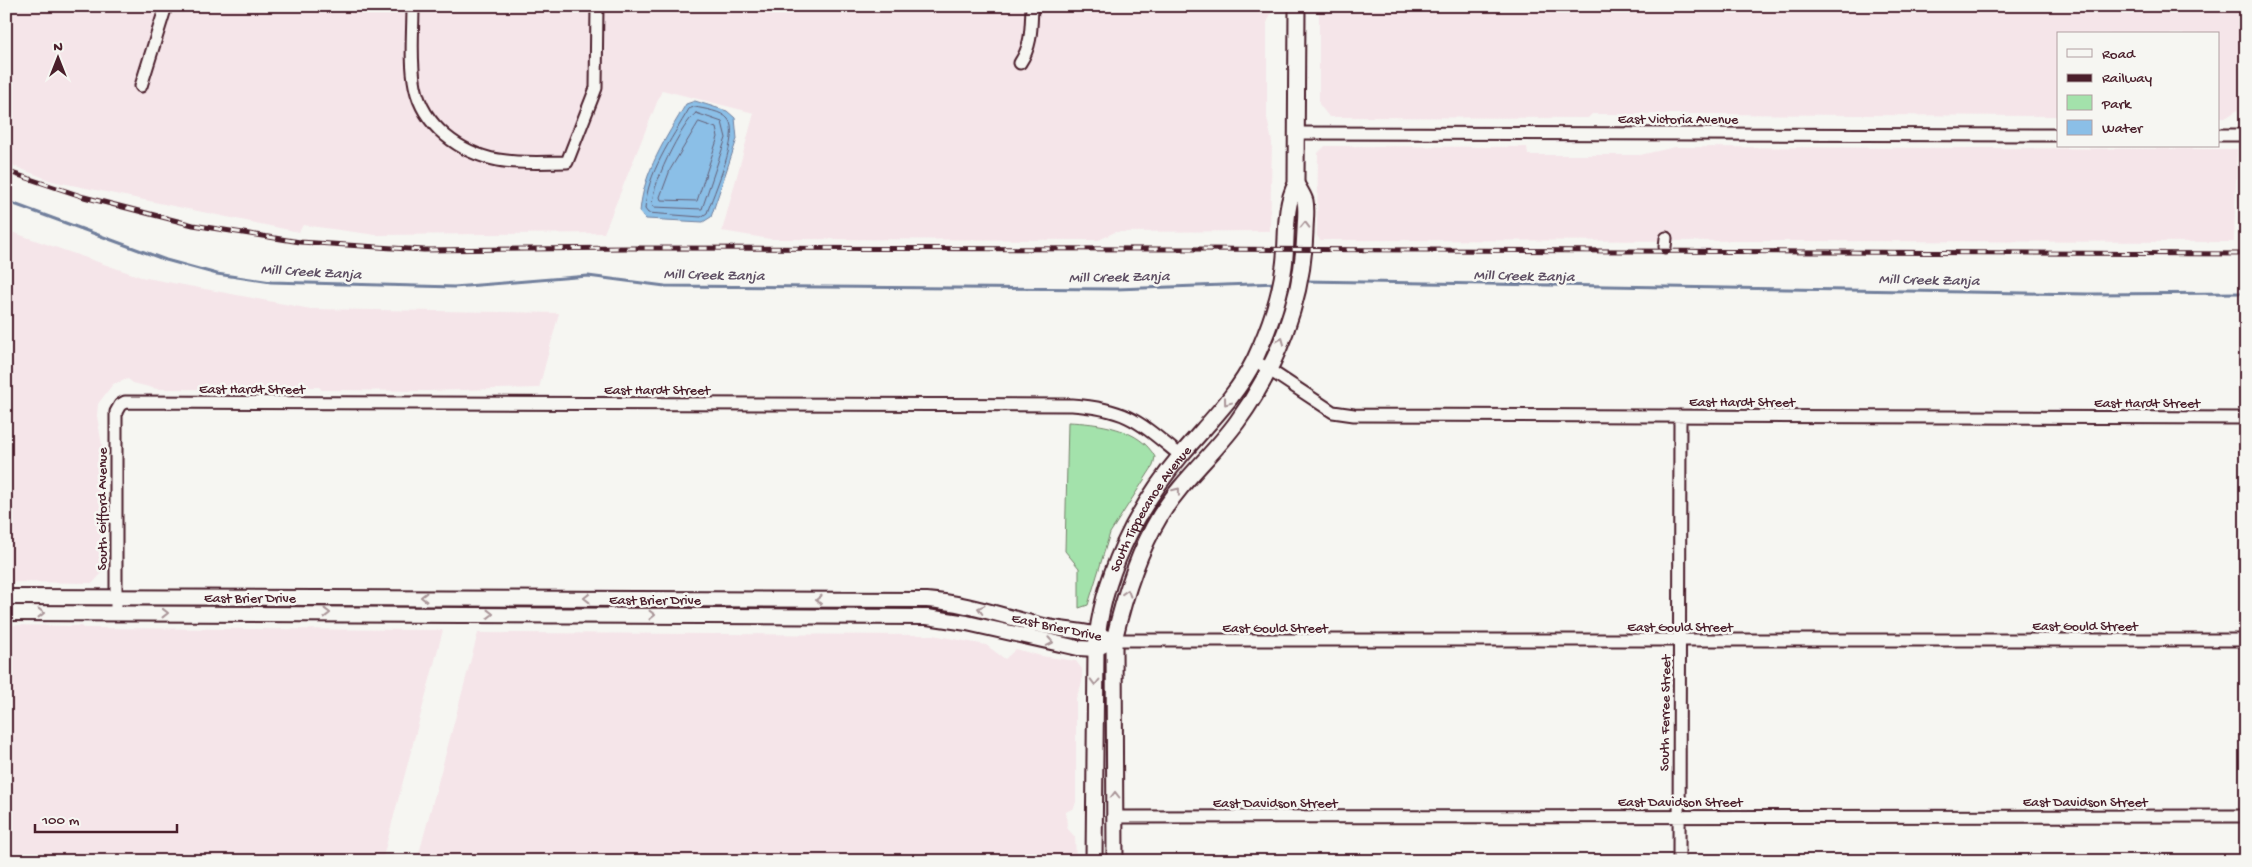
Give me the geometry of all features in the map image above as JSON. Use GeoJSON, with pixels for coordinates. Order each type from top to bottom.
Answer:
{"type":"FeatureCollection","features":[{"type":"Feature","properties":{"kind":"main road","name":"South Tippecanoe Avenue"},"geometry":{"type":"LineString","coordinates":[[1094,861],[1097,633],[1114,570],[1124,544],[1156,489],[1181,456],[1215,418],[1254,361],[1276,303],[1284,268],[1288,200],[1296,184],[1297,6]]}},
{"type":"Feature","properties":{"kind":"main road","name":"South Tippecanoe Avenue"},"geometry":{"type":"LineString","coordinates":[[1115,861],[1114,640],[1127,592],[1148,537],[1170,500],[1196,467],[1236,423],[1269,369],[1296,297],[1302,268],[1305,201],[1296,184]]}},
{"type":"Feature","properties":{"kind":"main road"},"geometry":{"type":"LineString","coordinates":[[1181,456],[1196,467]]}},
{"type":"Feature","properties":{"kind":"street"},"geometry":{"type":"LineString","coordinates":[[141,86],[166,6]]}},
{"type":"Feature","properties":{"kind":"street"},"geometry":{"type":"LineString","coordinates":[[413,6],[413,72],[419,100],[437,129],[469,150],[506,161],[567,162],[596,88],[597,6]]}},
{"type":"Feature","properties":{"kind":"street"},"geometry":{"type":"LineString","coordinates":[[1020,63],[1029,47],[1032,6]]}},
{"type":"Feature","properties":{"kind":"street","name":"East Victoria Avenue"},"geometry":{"type":"LineString","coordinates":[[1297,133],[2057,135]]}},
{"type":"Feature","properties":{"kind":"street"},"geometry":{"type":"LineString","coordinates":[[2220,135],[2246,135]]}},
{"type":"Feature","properties":{"kind":"street","name":"East Hardt Street"},"geometry":{"type":"LineString","coordinates":[[1254,361],[1324,406],[1344,414],[2246,418]]}},
{"type":"Feature","properties":{"kind":"street","name":"East Hardt Street"},"geometry":{"type":"LineString","coordinates":[[120,405],[125,402],[1072,405],[1099,407],[1126,415],[1147,427],[1181,456]]}},
{"type":"Feature","properties":{"kind":"street","name":"South Gifford Avenue"},"geometry":{"type":"LineString","coordinates":[[116,613],[116,412],[120,405]]}},
{"type":"Feature","properties":{"kind":"street","name":"South Ferree Street"},"geometry":{"type":"LineString","coordinates":[[1679,861],[1680,416]]}},
{"type":"Feature","properties":{"kind":"street","name":"East Brier Drive"},"geometry":{"type":"LineString","coordinates":[[6,597],[927,600],[955,602],[1045,627],[1097,633],[1114,640]]}},
{"type":"Feature","properties":{"kind":"street","name":"East Brier Drive"},"geometry":{"type":"LineString","coordinates":[[6,613],[927,617],[967,623],[1026,637],[1096,649],[1114,640]]}},
{"type":"Feature","properties":{"kind":"street","name":"East Gould Street"},"geometry":{"type":"LineString","coordinates":[[1114,640],[2246,640]]}},
{"type":"Feature","properties":{"kind":"street","name":"East Davidson Street"},"geometry":{"type":"LineString","coordinates":[[1115,817],[2246,816]]}},
{"type":"Feature","properties":{"kind":"shaded area"},"geometry":{"type":"Polygon","coordinates":[[[6,6],[1274,6],[1267,23],[1267,118],[1272,142],[1270,231],[1115,232],[1099,240],[770,239],[722,231],[754,113],[662,90],[604,233],[376,235],[303,225],[299,232],[52,181],[6,163],[6,6]]]}},
{"type":"Feature","properties":{"kind":"shaded area"},"geometry":{"type":"Polygon","coordinates":[[[1319,6],[2238,6],[2239,109],[2227,117],[2220,117],[2220,32],[2057,32],[2057,116],[1592,114],[1588,118],[1329,117],[1319,104],[1319,6]]]}},
{"type":"Feature","properties":{"kind":"shaded area"},"geometry":{"type":"Polygon","coordinates":[[[1325,146],[1527,147],[1528,155],[1640,155],[1675,147],[2237,149],[2234,242],[1320,240],[1317,236],[1318,153],[1325,146]]]}},
{"type":"Feature","properties":{"kind":"shaded area"},"geometry":{"type":"Polygon","coordinates":[[[6,230],[141,277],[311,309],[559,313],[539,388],[428,391],[322,390],[319,387],[305,387],[303,390],[157,389],[133,383],[128,379],[113,384],[98,404],[97,416],[102,445],[101,574],[93,583],[6,582],[6,230]]]}},
{"type":"Feature","properties":{"kind":"shaded area"},"geometry":{"type":"Polygon","coordinates":[[[6,625],[81,626],[83,628],[443,630],[382,861],[6,861],[6,625]]]}},
{"type":"Feature","properties":{"kind":"shaded area"},"geometry":{"type":"Polygon","coordinates":[[[478,633],[933,635],[986,645],[1005,659],[1016,649],[1041,656],[1076,661],[1082,669],[1082,683],[1076,698],[1076,802],[1074,808],[1066,812],[1067,828],[1075,837],[1076,861],[417,861],[478,633]]]}},
{"type":"Feature","properties":{"kind":"green space"},"geometry":{"type":"Polygon","coordinates":[[[1068,422],[1104,426],[1129,433],[1148,447],[1155,457],[1153,466],[1110,533],[1088,605],[1079,608],[1079,568],[1065,551],[1068,422]]]}},
{"type":"Feature","properties":{"kind":"water"},"geometry":{"type":"Polygon","coordinates":[[[695,101],[727,111],[735,118],[737,139],[711,217],[703,222],[646,219],[640,212],[642,197],[651,169],[663,143],[686,104],[695,101]]]}},
{"type":"Feature","properties":{"kind":"waterway","name":"Mill Creek Zanja"},"geometry":{"type":"LineString","coordinates":[[6,201],[166,260],[217,274],[271,282],[454,287],[588,276],[665,286],[1116,289],[1278,283]]}},
{"type":"Feature","properties":{"kind":"waterway","name":"Mill Creek Zanja"},"geometry":{"type":"LineString","coordinates":[[1304,281],[2088,294],[2246,293]]}},
{"type":"Feature","properties":{"kind":"railway"},"geometry":{"type":"LineString","coordinates":[[6,171],[84,197],[193,225],[300,242],[424,250],[627,248],[1195,249],[2246,254]]}}]}
